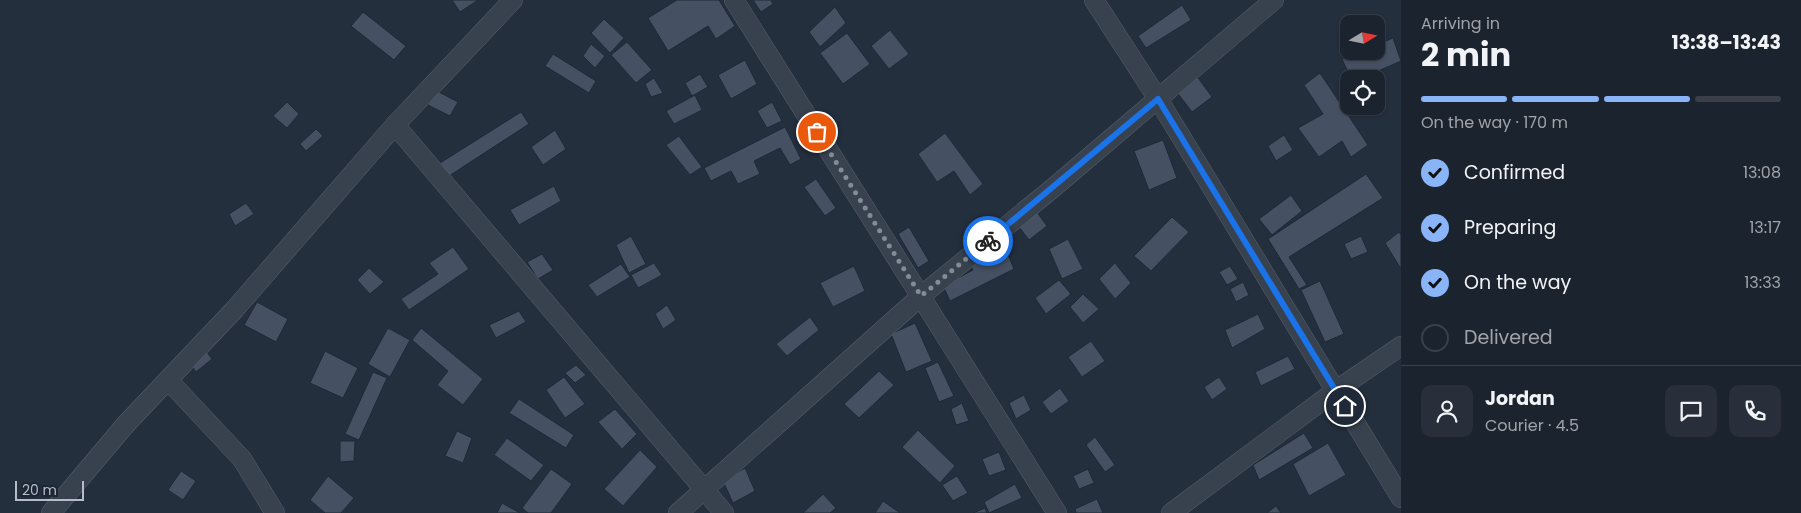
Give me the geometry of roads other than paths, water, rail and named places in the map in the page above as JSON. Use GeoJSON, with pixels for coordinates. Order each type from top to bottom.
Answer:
{"type":"FeatureCollection","features":[{"type":"Feature","properties":{"kind":"street"},"geometry":{"type":"LineString","coordinates":[[51,513],[126,424],[235,309],[395,125],[514,0]]}},
{"type":"Feature","properties":{"kind":"street"},"geometry":{"type":"LineString","coordinates":[[734,0],[1057,513]]}},
{"type":"Feature","properties":{"kind":"street"},"geometry":{"type":"LineString","coordinates":[[1094,0],[1158,99],[1401,498]]}},
{"type":"Feature","properties":{"kind":"street"},"geometry":{"type":"LineString","coordinates":[[678,513],[921,296],[1274,0]]}},
{"type":"Feature","properties":{"kind":"street"},"geometry":{"type":"LineString","coordinates":[[395,125],[724,513]]}},
{"type":"Feature","properties":{"kind":"street"},"geometry":{"type":"LineString","coordinates":[[1171,513],[1335,391],[1401,346]]}},
{"type":"Feature","properties":{"kind":"street"},"geometry":{"type":"LineString","coordinates":[[168,380],[242,459],[275,513]]}}]}
